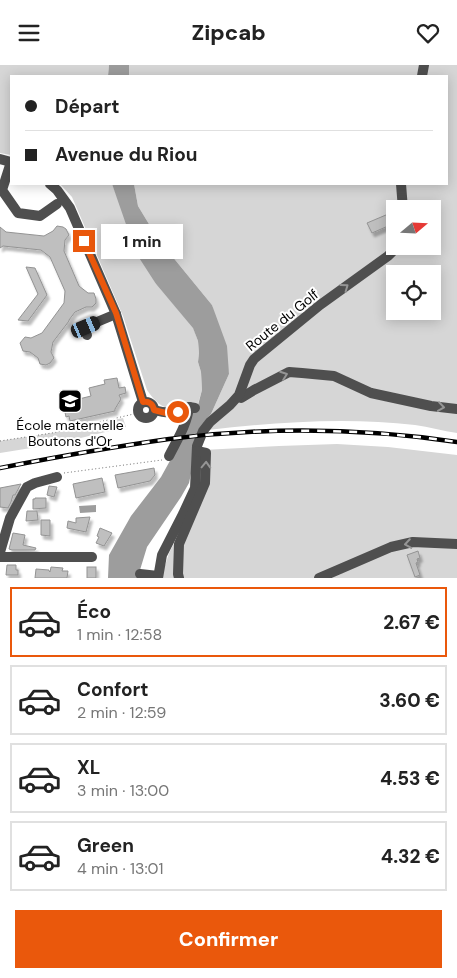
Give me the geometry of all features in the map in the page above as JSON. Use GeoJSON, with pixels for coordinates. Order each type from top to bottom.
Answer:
{"type":"FeatureCollection","features":[{"type":"Feature","properties":{"kind":"street"},"geometry":{"type":"LineString","coordinates":[[10,165],[2,190],[18,213],[40,216],[57,204]]}},
{"type":"Feature","properties":{"kind":"street"},"geometry":{"type":"LineString","coordinates":[[51,185],[70,208],[116,313],[143,402]]}},
{"type":"Feature","properties":{"kind":"street"},"geometry":{"type":"LineString","coordinates":[[401,185],[402,200]]}},
{"type":"Feature","properties":{"kind":"street","name":"Route du Golf"},"geometry":{"type":"LineString","coordinates":[[197,451],[202,431],[239,395],[254,359],[320,305],[389,255]]}},
{"type":"Feature","properties":{"kind":"street"},"geometry":{"type":"LineString","coordinates":[[87,335],[86,327],[116,313]]}},
{"type":"Feature","properties":{"kind":"street"},"geometry":{"type":"LineString","coordinates":[[241,398],[289,372],[334,376],[371,393],[431,406],[457,409]]}},
{"type":"Feature","properties":{"kind":"street"},"geometry":{"type":"LineString","coordinates":[[143,402],[152,405],[154,410],[152,416],[146,418],[138,413],[139,406],[143,402]]}},
{"type":"Feature","properties":{"kind":"street"},"geometry":{"type":"LineString","coordinates":[[154,410],[166,413],[178,412],[192,407],[182,431],[168,456]]}},
{"type":"Feature","properties":{"kind":"street"},"geometry":{"type":"LineString","coordinates":[[140,574],[158,575],[162,555],[195,488],[197,451],[206,453],[205,483],[179,544],[179,578]]}},
{"type":"Feature","properties":{"kind":"street"},"geometry":{"type":"LineString","coordinates":[[0,552],[10,518],[27,487],[57,477]]}},
{"type":"Feature","properties":{"kind":"street"},"geometry":{"type":"LineString","coordinates":[[319,578],[391,547],[413,542],[457,544]]}},
{"type":"Feature","properties":{"kind":"street"},"geometry":{"type":"LineString","coordinates":[[0,557],[92,557]]}},
{"type":"Feature","properties":{"kind":"path"},"geometry":{"type":"LineString","coordinates":[[0,441],[52,433],[138,413]]}},
{"type":"Feature","properties":{"kind":"path"},"geometry":{"type":"LineString","coordinates":[[57,477],[60,474],[166,459],[168,456]]}},
{"type":"Feature","properties":{"kind":"shaded area"},"geometry":{"type":"Polygon","coordinates":[[[0,65],[109,65],[108,75],[10,75],[10,155],[0,153],[0,65]]]}},
{"type":"Feature","properties":{"kind":"shaded area"},"geometry":{"type":"Polygon","coordinates":[[[109,65],[129,65],[129,75],[108,75],[109,65]]]}},
{"type":"Feature","properties":{"kind":"shaded area"},"geometry":{"type":"Polygon","coordinates":[[[128,65],[457,65],[457,433],[415,425],[364,421],[285,423],[208,430],[205,421],[211,414],[229,374],[212,305],[158,239],[138,206],[134,185],[448,185],[448,75],[129,75],[128,65]]]}},
{"type":"Feature","properties":{"kind":"shaded area"},"geometry":{"type":"Polygon","coordinates":[[[61,185],[112,185],[156,284],[193,327],[198,341],[198,362],[201,372],[202,390],[197,407],[180,403],[175,409],[165,407],[155,401],[147,390],[123,316],[72,197],[61,185]]]}},
{"type":"Feature","properties":{"kind":"shaded area"},"geometry":{"type":"Polygon","coordinates":[[[112,185],[134,185],[138,206],[158,239],[212,305],[227,346],[229,374],[211,414],[200,431],[189,483],[147,547],[140,570],[140,578],[108,578],[109,555],[131,516],[161,477],[198,405],[202,390],[201,372],[198,362],[198,341],[193,328],[156,284],[136,253],[112,185]]]}},
{"type":"Feature","properties":{"kind":"shaded area"},"geometry":{"type":"Polygon","coordinates":[[[123,418],[126,427],[56,444],[0,453],[0,441],[52,433],[123,418]]]}},
{"type":"Feature","properties":{"kind":"shaded area"},"geometry":{"type":"Polygon","coordinates":[[[337,444],[388,447],[457,455],[457,578],[161,578],[169,553],[187,518],[203,450],[337,444]]]}},
{"type":"Feature","properties":{"kind":"shaded area"},"geometry":{"type":"Polygon","coordinates":[[[96,505],[96,512],[80,513],[79,506],[96,505]]]}},
{"type":"Feature","properties":{"kind":"building"},"geometry":{"type":"Polygon","coordinates":[[[386,215],[386,227],[372,233],[367,223],[386,215]]]}},
{"type":"Feature","properties":{"kind":"building"},"geometry":{"type":"Polygon","coordinates":[[[57,226],[66,229],[69,235],[65,240],[64,251],[79,286],[88,293],[94,293],[96,303],[92,307],[86,307],[75,312],[53,342],[51,352],[54,358],[46,365],[40,364],[38,358],[30,352],[23,351],[20,343],[25,337],[31,338],[42,333],[64,303],[65,291],[50,257],[41,250],[3,246],[0,248],[0,227],[6,232],[44,236],[53,231],[57,226]]]}},
{"type":"Feature","properties":{"kind":"building"},"geometry":{"type":"Polygon","coordinates":[[[26,267],[35,268],[47,295],[28,321],[18,320],[38,294],[26,267]]]}},
{"type":"Feature","properties":{"kind":"building"},"geometry":{"type":"Polygon","coordinates":[[[117,378],[119,388],[125,387],[126,393],[119,395],[121,399],[115,411],[70,421],[69,416],[66,417],[63,403],[91,396],[89,388],[105,384],[104,380],[117,378]]]}},
{"type":"Feature","properties":{"kind":"building"},"geometry":{"type":"Polygon","coordinates":[[[154,468],[155,475],[150,481],[118,488],[115,475],[154,468]]]}},
{"type":"Feature","properties":{"kind":"building"},"geometry":{"type":"Polygon","coordinates":[[[102,478],[105,492],[76,498],[73,484],[102,478]]]}},
{"type":"Feature","properties":{"kind":"building"},"geometry":{"type":"Polygon","coordinates":[[[21,484],[15,495],[13,495],[8,508],[0,507],[0,488],[21,484]]]}},
{"type":"Feature","properties":{"kind":"building"},"geometry":{"type":"Polygon","coordinates":[[[49,486],[57,487],[54,497],[47,495],[49,486]]]}},
{"type":"Feature","properties":{"kind":"building"},"geometry":{"type":"Polygon","coordinates":[[[46,498],[46,508],[33,509],[33,499],[46,498]]]}},
{"type":"Feature","properties":{"kind":"building"},"geometry":{"type":"Polygon","coordinates":[[[27,511],[37,511],[38,520],[26,521],[27,511]]]}},
{"type":"Feature","properties":{"kind":"building"},"geometry":{"type":"Polygon","coordinates":[[[90,517],[86,532],[67,528],[68,521],[76,523],[76,518],[90,517]]]}},
{"type":"Feature","properties":{"kind":"building"},"geometry":{"type":"Polygon","coordinates":[[[41,520],[50,520],[50,536],[41,535],[41,520]]]}},
{"type":"Feature","properties":{"kind":"building"},"geometry":{"type":"Polygon","coordinates":[[[100,528],[112,533],[104,546],[96,543],[100,528]]]}},
{"type":"Feature","properties":{"kind":"building"},"geometry":{"type":"Polygon","coordinates":[[[13,533],[25,535],[23,545],[36,548],[35,550],[9,549],[13,533]]]}},
{"type":"Feature","properties":{"kind":"building"},"geometry":{"type":"Polygon","coordinates":[[[418,551],[420,558],[417,559],[418,562],[416,563],[420,575],[415,577],[407,555],[418,551]]]}},
{"type":"Feature","properties":{"kind":"building"},"geometry":{"type":"Polygon","coordinates":[[[7,565],[16,565],[18,575],[6,575],[7,565]]]}},
{"type":"Feature","properties":{"kind":"building"},"geometry":{"type":"Polygon","coordinates":[[[51,567],[63,568],[62,571],[68,571],[67,578],[35,578],[36,569],[49,570],[50,572],[51,567]]]}},
{"type":"Feature","properties":{"kind":"building"},"geometry":{"type":"Polygon","coordinates":[[[87,567],[96,567],[96,578],[87,578],[87,567]]]}},
{"type":"Feature","properties":{"kind":"railway"},"geometry":{"type":"LineString","coordinates":[[0,468],[148,442],[241,432],[349,432],[421,437],[457,442]]}},
{"type":"Feature","properties":{"kind":"place","name":"École maternelle Boutons d'Or"},"geometry":{"type":"Point","coordinates":[70,401]}},
{"type":"Feature","properties":{"kind":"route"},"geometry":{"type":"LineString","coordinates":[[84,241],[116,313],[143,402],[150,403],[154,410],[166,413],[178,412]]}}]}
